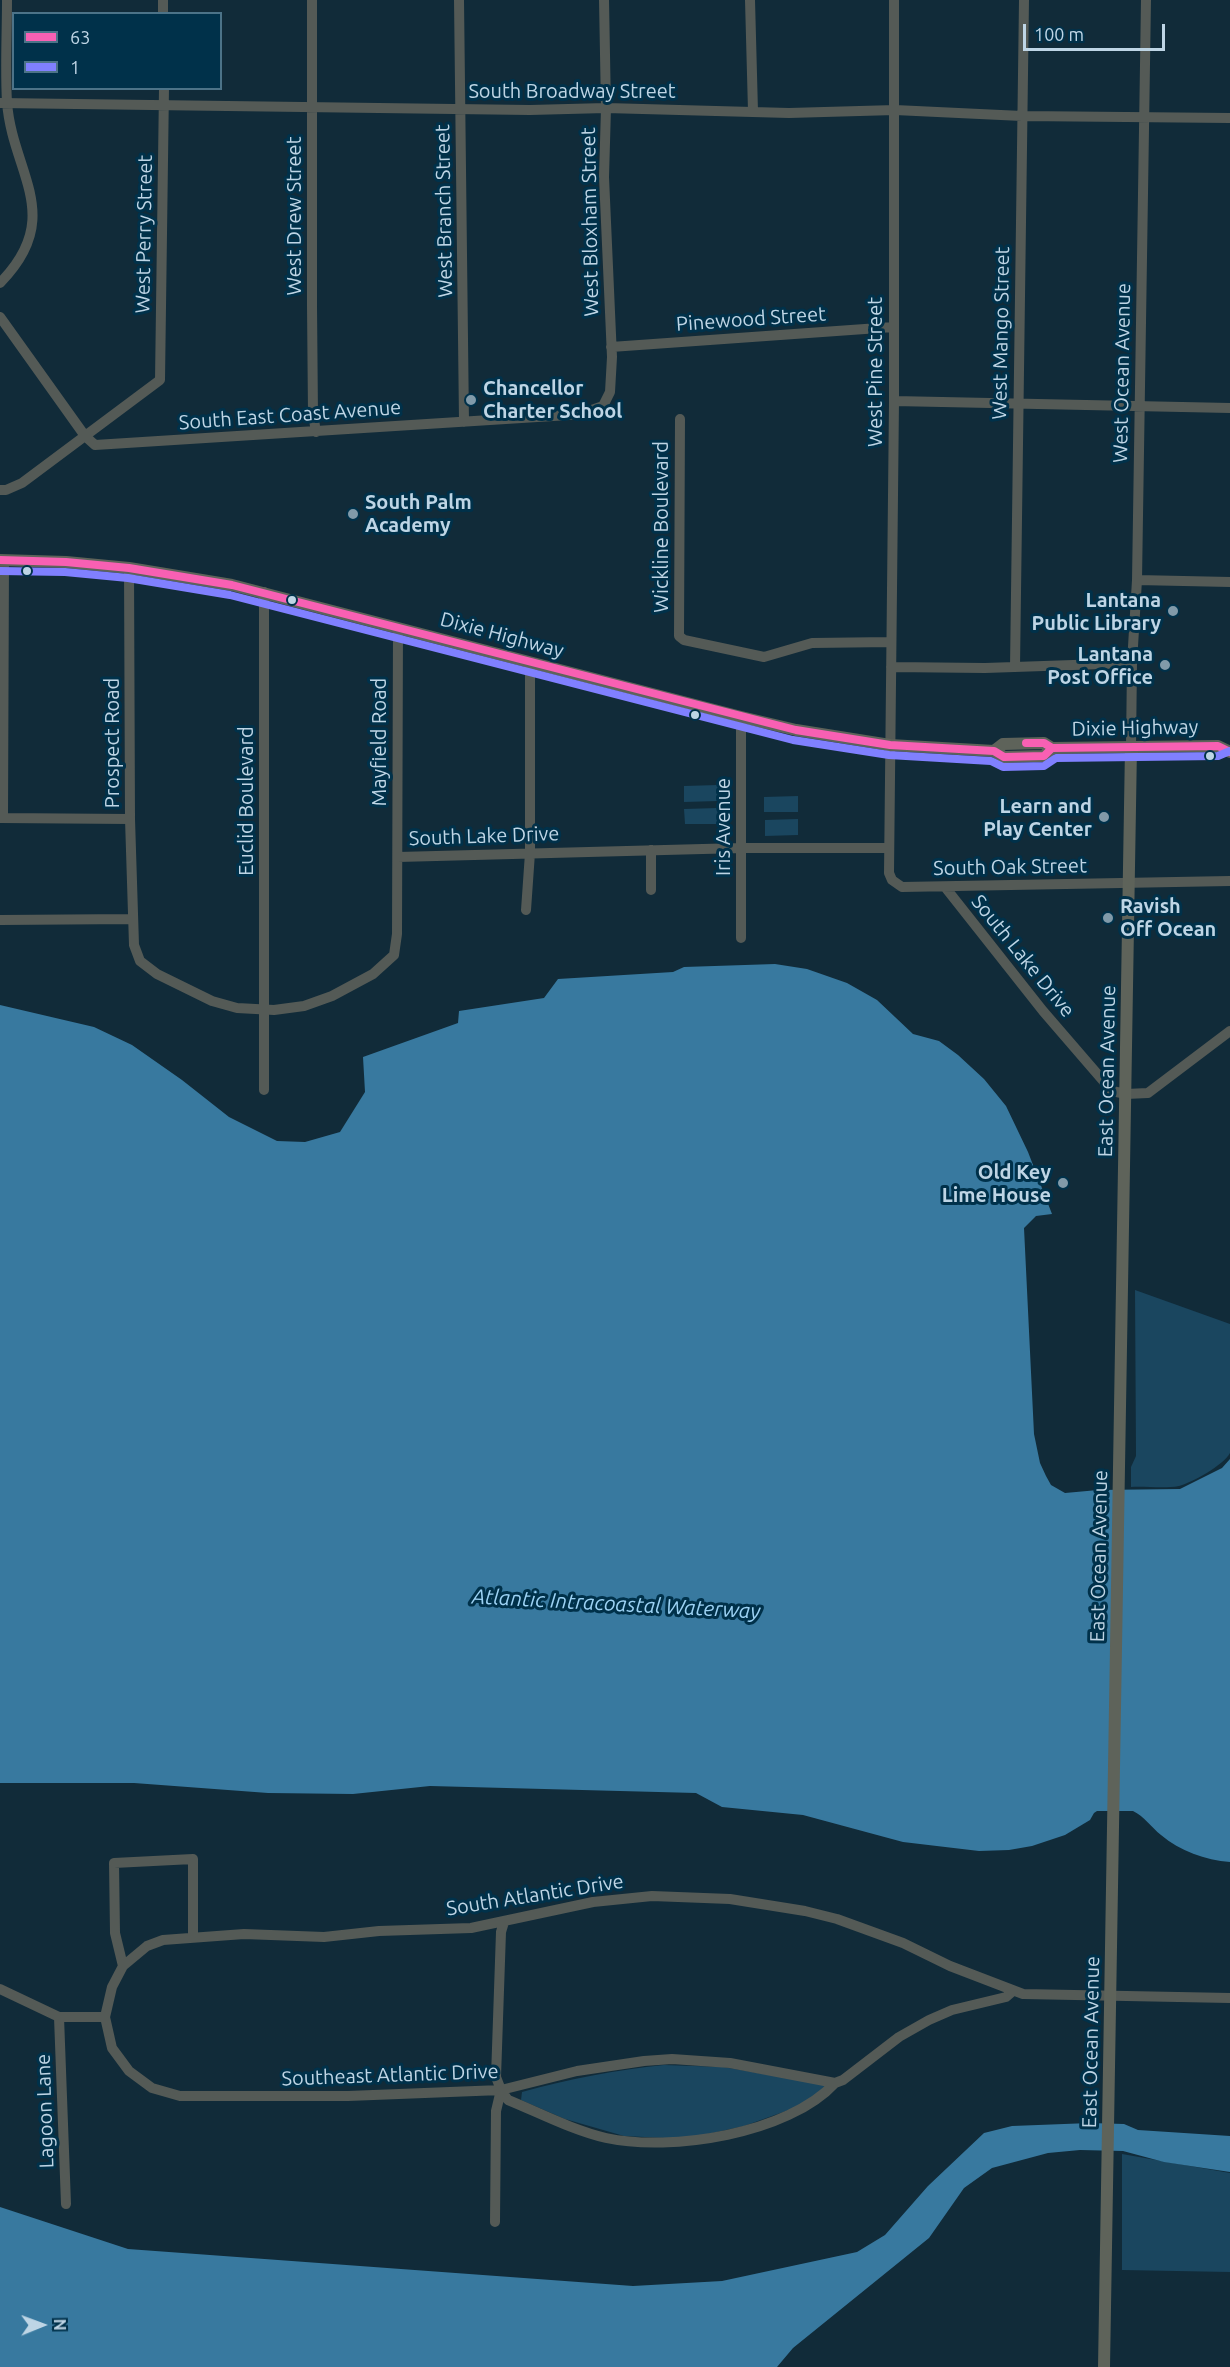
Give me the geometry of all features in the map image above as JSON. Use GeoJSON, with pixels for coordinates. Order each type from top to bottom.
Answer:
{"type":"FeatureCollection","features":[{"type":"Feature","properties":{"kind":"main road","name":"Dixie Highway"},"geometry":{"type":"LineString","coordinates":[[2,560],[66,562],[129,568],[264,592],[530,663],[806,732],[890,745],[994,751],[1003,744],[1044,743],[1052,748],[1218,746],[1230,752]]}},
{"type":"Feature","properties":{"kind":"main road","name":"Dixie Highway"},"geometry":{"type":"LineString","coordinates":[[1218,746],[1230,738]]}},
{"type":"Feature","properties":{"kind":"main road","name":"East Ocean Avenue"},"geometry":{"type":"LineString","coordinates":[[1104,2367],[1131,747]]}},
{"type":"Feature","properties":{"kind":"street"},"geometry":{"type":"LineString","coordinates":[[0,283],[15,266],[24,249],[33,218],[31,189],[4,103],[7,0]]}},
{"type":"Feature","properties":{"kind":"street","name":"West Drew Street"},"geometry":{"type":"LineString","coordinates":[[312,0],[313,414],[316,432]]}},
{"type":"Feature","properties":{"kind":"street","name":"West Branch Street"},"geometry":{"type":"LineString","coordinates":[[459,0],[464,422]]}},
{"type":"Feature","properties":{"kind":"street","name":"West Bloxham Street"},"geometry":{"type":"LineString","coordinates":[[603,406],[609,392],[611,347],[604,177],[606,108],[604,0]]}},
{"type":"Feature","properties":{"kind":"street"},"geometry":{"type":"LineString","coordinates":[[750,0],[753,111]]}},
{"type":"Feature","properties":{"kind":"street","name":"West Pine Street"},"geometry":{"type":"LineString","coordinates":[[889,848],[894,402],[894,0]]}},
{"type":"Feature","properties":{"kind":"street","name":"West Mango Street"},"geometry":{"type":"LineString","coordinates":[[1015,667],[1024,0]]}},
{"type":"Feature","properties":{"kind":"street","name":"West Ocean Avenue"},"geometry":{"type":"LineString","coordinates":[[1131,747],[1132,663],[1137,580],[1146,0]]}},
{"type":"Feature","properties":{"kind":"street","name":"West Perry Street"},"geometry":{"type":"LineString","coordinates":[[85,436],[160,380],[164,90]]}},
{"type":"Feature","properties":{"kind":"street","name":"South Broadway Street"},"geometry":{"type":"LineString","coordinates":[[4,103],[460,109],[606,108],[789,113],[895,110],[1022,116],[1230,118]]}},
{"type":"Feature","properties":{"kind":"street"},"geometry":{"type":"LineString","coordinates":[[0,317],[85,436],[22,483],[6,490],[0,490]]}},
{"type":"Feature","properties":{"kind":"street","name":"Pinewood Street"},"geometry":{"type":"LineString","coordinates":[[611,347],[893,327]]}},
{"type":"Feature","properties":{"kind":"street"},"geometry":{"type":"LineString","coordinates":[[894,402],[1230,408]]}},
{"type":"Feature","properties":{"kind":"street","name":"South East Coast Avenue"},"geometry":{"type":"LineString","coordinates":[[85,436],[95,445],[108,446],[307,430],[316,432],[580,414],[603,406]]}},
{"type":"Feature","properties":{"kind":"street","name":"Wickline Boulevard"},"geometry":{"type":"LineString","coordinates":[[680,419],[679,636],[684,640],[764,657],[812,643],[891,642]]}},
{"type":"Feature","properties":{"kind":"street"},"geometry":{"type":"LineString","coordinates":[[2,560],[2,818],[130,819]]}},
{"type":"Feature","properties":{"kind":"street","name":"Prospect Road"},"geometry":{"type":"LineString","coordinates":[[129,568],[130,819],[133,919]]}},
{"type":"Feature","properties":{"kind":"street"},"geometry":{"type":"LineString","coordinates":[[1137,580],[1230,582]]}},
{"type":"Feature","properties":{"kind":"street","name":"Euclid Boulevard"},"geometry":{"type":"LineString","coordinates":[[264,592],[264,1090]]}},
{"type":"Feature","properties":{"kind":"street","name":"Mayfield Road"},"geometry":{"type":"LineString","coordinates":[[398,628],[398,857]]}},
{"type":"Feature","properties":{"kind":"street"},"geometry":{"type":"LineString","coordinates":[[526,910],[530,853],[530,663]]}},
{"type":"Feature","properties":{"kind":"street"},"geometry":{"type":"LineString","coordinates":[[891,667],[1015,667],[1132,663]]}},
{"type":"Feature","properties":{"kind":"street","name":"Iris Avenue"},"geometry":{"type":"LineString","coordinates":[[741,717],[741,938]]}},
{"type":"Feature","properties":{"kind":"street","name":"South Lake Drive"},"geometry":{"type":"LineString","coordinates":[[133,919],[134,945],[140,961],[157,974],[212,1001],[237,1008],[264,1009],[304,1006],[332,996],[373,974],[394,955],[398,934],[398,857],[741,848],[889,848]]}},
{"type":"Feature","properties":{"kind":"street","name":"South Oak Street"},"geometry":{"type":"LineString","coordinates":[[889,848],[889,873],[892,880],[902,886],[1230,881]]}},
{"type":"Feature","properties":{"kind":"street"},"geometry":{"type":"LineString","coordinates":[[651,850],[651,890]]}},
{"type":"Feature","properties":{"kind":"street","name":"South Lake Drive"},"geometry":{"type":"LineString","coordinates":[[945,887],[1043,1011],[1112,1091],[1126,1094]]}},
{"type":"Feature","properties":{"kind":"street"},"geometry":{"type":"LineString","coordinates":[[0,920],[133,919]]}},
{"type":"Feature","properties":{"kind":"street"},"geometry":{"type":"LineString","coordinates":[[1126,1094],[1148,1093],[1176,1069],[1230,1031]]}},
{"type":"Feature","properties":{"kind":"street"},"geometry":{"type":"LineString","coordinates":[[123,1966],[115,1932],[114,1863],[193,1859],[193,1936]]}},
{"type":"Feature","properties":{"kind":"street","name":"South Atlantic Drive"},"geometry":{"type":"LineString","coordinates":[[105,2017],[112,1987],[123,1966],[147,1946],[163,1940],[244,1934],[324,1937],[379,1931],[471,1928],[622,1898],[681,1896],[729,1899],[796,1909],[837,1919],[903,1943],[1013,1991],[1031,1994],[1230,1998]]}},
{"type":"Feature","properties":{"kind":"street"},"geometry":{"type":"LineString","coordinates":[[504,1922],[501,1932],[496,2077],[501,2090],[508,2100],[584,2131],[630,2141],[676,2142],[726,2136],[756,2127],[808,2104],[899,2037],[929,2020],[952,2010],[1006,1997],[1013,1991]]}},
{"type":"Feature","properties":{"kind":"street"},"geometry":{"type":"LineString","coordinates":[[0,1989],[59,2017],[105,2017]]}},
{"type":"Feature","properties":{"kind":"street","name":"Lagoon Lane"},"geometry":{"type":"LineString","coordinates":[[59,2017],[66,2204]]}},
{"type":"Feature","properties":{"kind":"street","name":"Southeast Atlantic Drive"},"geometry":{"type":"LineString","coordinates":[[105,2017],[112,2048],[129,2071],[152,2088],[180,2096],[348,2096],[501,2090],[577,2071],[644,2061],[672,2060],[730,2063],[835,2084]]}},
{"type":"Feature","properties":{"kind":"street"},"geometry":{"type":"LineString","coordinates":[[495,2222],[496,2111],[501,2090]]}},
{"type":"Feature","properties":{"kind":"shaded area"},"geometry":{"type":"Polygon","coordinates":[[[718,785],[718,801],[684,802],[684,786],[718,785]]]}},
{"type":"Feature","properties":{"kind":"shaded area"},"geometry":{"type":"Polygon","coordinates":[[[798,796],[798,812],[764,812],[764,797],[798,796]]]}},
{"type":"Feature","properties":{"kind":"shaded area"},"geometry":{"type":"Polygon","coordinates":[[[718,808],[718,824],[685,824],[684,809],[718,808]]]}},
{"type":"Feature","properties":{"kind":"shaded area"},"geometry":{"type":"Polygon","coordinates":[[[798,819],[798,835],[765,836],[765,820],[798,819]]]}},
{"type":"Feature","properties":{"kind":"shaded area"},"geometry":{"type":"Polygon","coordinates":[[[1135,1290],[1230,1324],[1230,1453],[1227,1458],[1207,1473],[1179,1486],[1131,1487],[1131,1467],[1136,1456],[1135,1290]]]}},
{"type":"Feature","properties":{"kind":"shaded area"},"geometry":{"type":"Polygon","coordinates":[[[664,2065],[723,2067],[829,2085],[800,2106],[744,2126],[685,2139],[624,2136],[565,2119],[521,2100],[522,2092],[540,2087],[610,2072],[664,2065]]]}},
{"type":"Feature","properties":{"kind":"shaded area"},"geometry":{"type":"Polygon","coordinates":[[[1122,2154],[1230,2173],[1230,2272],[1122,2270],[1122,2154]]]}},
{"type":"Feature","properties":{"kind":"water","name":"Atlantic Intracoastal Waterway"},"geometry":{"type":"Polygon","coordinates":[[[775,964],[807,969],[847,983],[877,1000],[913,1034],[939,1041],[958,1055],[984,1079],[1006,1106],[1028,1152],[1052,1214],[1036,1216],[1024,1228],[1034,1434],[1040,1463],[1051,1485],[1065,1493],[1098,1490],[1180,1489],[1222,1468],[1230,1459],[1230,1862],[1202,1857],[1176,1846],[1133,1811],[1097,1811],[1090,1820],[1065,1835],[1032,1846],[1009,1850],[979,1851],[903,1842],[803,1815],[722,1807],[696,1793],[430,1786],[353,1794],[268,1793],[134,1783],[0,1783],[0,1005],[94,1027],[132,1045],[229,1117],[277,1141],[305,1142],[340,1132],[365,1092],[363,1057],[458,1023],[459,1011],[544,998],[558,979],[673,972],[684,967],[775,964]]]}},
{"type":"Feature","properties":{"kind":"water"},"geometry":{"type":"Polygon","coordinates":[[[1124,2124],[1138,2130],[1230,2136],[1230,2172],[1164,2162],[1123,2151],[1080,2150],[1048,2153],[992,2168],[964,2188],[929,2238],[793,2348],[777,2367],[0,2367],[0,2207],[128,2249],[633,2286],[722,2281],[857,2252],[885,2235],[928,2186],[984,2133],[1012,2126],[1124,2124]]]}},
{"type":"Feature","properties":{"kind":"transit line","name":"63"},"geometry":{"type":"LineString","coordinates":[[0,560],[66,562],[129,568],[232,585],[796,730],[890,745],[994,751],[1004,757],[1044,756],[1052,748]]}},
{"type":"Feature","properties":{"kind":"transit line","name":"1"},"geometry":{"type":"LineString","coordinates":[[0,571],[65,572],[128,578],[230,595],[793,740],[889,755],[991,761],[1003,767],[1044,766],[1056,758],[1218,756],[1230,751]]}},
{"type":"Feature","properties":{"kind":"transit line","name":"63"},"geometry":{"type":"LineString","coordinates":[[1026,743],[1044,743],[1052,748],[1218,746],[1230,752]]}},
{"type":"Feature","properties":{"kind":"place","name":"Chancellor Charter School"},"geometry":{"type":"Point","coordinates":[471,400]}},
{"type":"Feature","properties":{"kind":"place","name":"South Palm Academy"},"geometry":{"type":"Point","coordinates":[353,514]}},
{"type":"Feature","properties":{"kind":"place","name":"Lantana Public Library"},"geometry":{"type":"Point","coordinates":[1173,611]}},
{"type":"Feature","properties":{"kind":"place","name":"Lantana Post Office"},"geometry":{"type":"Point","coordinates":[1165,665]}},
{"type":"Feature","properties":{"kind":"place","name":"Learn and Play Center"},"geometry":{"type":"Point","coordinates":[1104,817]}},
{"type":"Feature","properties":{"kind":"place","name":"Ravish Off Ocean"},"geometry":{"type":"Point","coordinates":[1108,918]}},
{"type":"Feature","properties":{"kind":"place","name":"Old Key Lime House"},"geometry":{"type":"Point","coordinates":[1063,1183]}}]}
